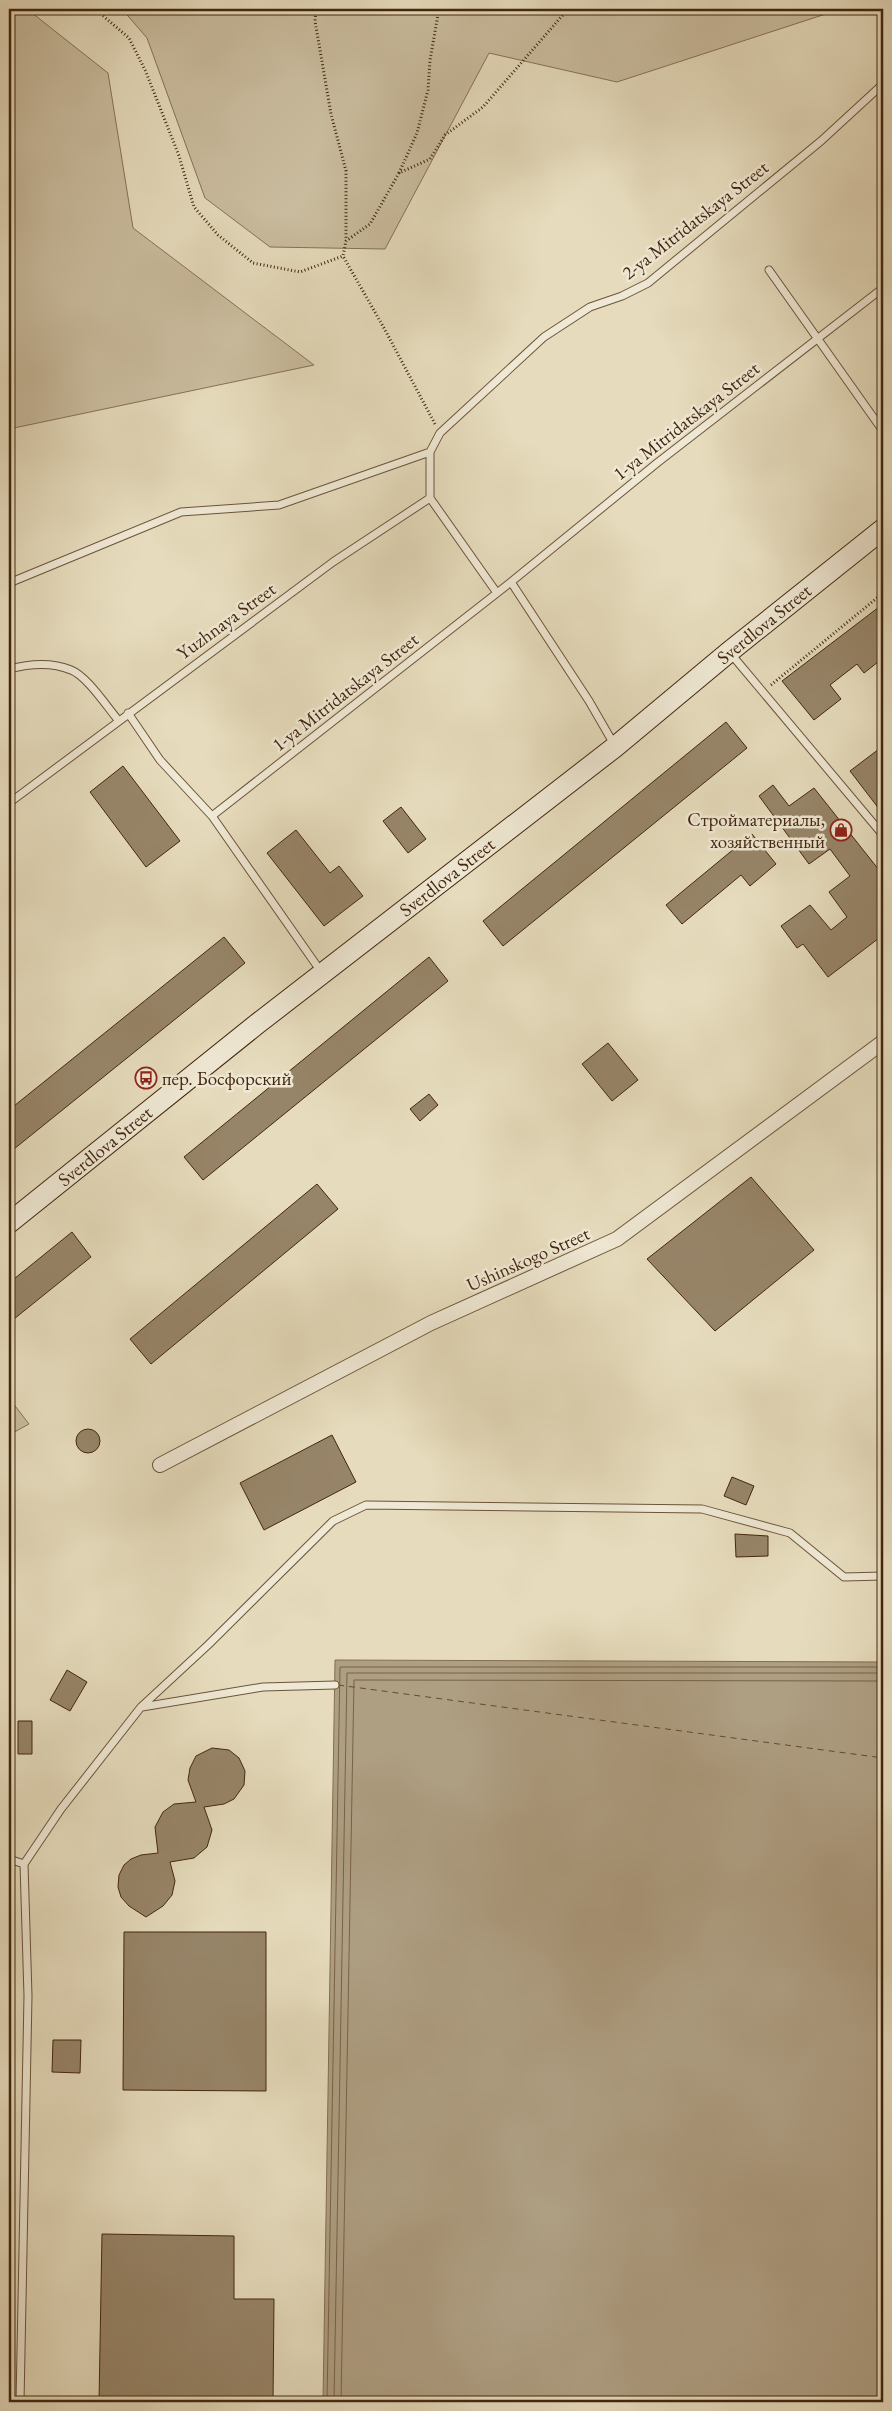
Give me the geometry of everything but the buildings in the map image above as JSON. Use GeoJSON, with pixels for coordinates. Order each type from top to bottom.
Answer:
{"type":"FeatureCollection","features":[{"type":"Feature","properties":{"kind":"main road","name":"Sverdlova Street"},"geometry":{"type":"LineString","coordinates":[[9,1222],[322,973],[615,747],[729,652],[883,529]]}},
{"type":"Feature","properties":{"kind":"street","name":"Ushinskogo Street"},"geometry":{"type":"LineString","coordinates":[[160,1464],[430,1323],[617,1239],[883,1042]]}},
{"type":"Feature","properties":{"kind":"lane","name":"2-ya Mitridatskaya Street"},"geometry":{"type":"LineString","coordinates":[[430,452],[440,433],[544,337],[590,307],[622,296],[648,283],[821,141],[883,84]]}},
{"type":"Feature","properties":{"kind":"lane"},"geometry":{"type":"LineString","coordinates":[[769,270],[883,430]]}},
{"type":"Feature","properties":{"kind":"lane","name":"1-ya Mitridatskaya Street"},"geometry":{"type":"LineString","coordinates":[[212,816],[498,593],[657,463],[883,288]]}},
{"type":"Feature","properties":{"kind":"lane"},"geometry":{"type":"LineString","coordinates":[[9,583],[181,512],[279,505],[430,452],[430,498],[498,593]]}},
{"type":"Feature","properties":{"kind":"lane","name":"Yuzhnaya Street"},"geometry":{"type":"LineString","coordinates":[[9,803],[333,562],[430,498]]}},
{"type":"Feature","properties":{"kind":"lane"},"geometry":{"type":"LineString","coordinates":[[511,582],[589,701],[615,747]]}},
{"type":"Feature","properties":{"kind":"lane"},"geometry":{"type":"LineString","coordinates":[[729,652],[761,693],[883,835]]}},
{"type":"Feature","properties":{"kind":"lane"},"geometry":{"type":"LineString","coordinates":[[9,668],[42,664],[71,670],[82,677],[119,721]]}},
{"type":"Feature","properties":{"kind":"lane"},"geometry":{"type":"LineString","coordinates":[[128,713],[160,760],[212,816],[322,973]]}},
{"type":"Feature","properties":{"kind":"lane"},"geometry":{"type":"LineString","coordinates":[[20,2402],[28,1996],[24,1864],[61,1809],[141,1707],[208,1645],[333,1521],[366,1505],[702,1509],[790,1533],[844,1577],[883,1576]]}},
{"type":"Feature","properties":{"kind":"lane"},"geometry":{"type":"LineString","coordinates":[[141,1707],[263,1687],[335,1684]]}},
{"type":"Feature","properties":{"kind":"lane"},"geometry":{"type":"LineString","coordinates":[[9,1859],[24,1864]]}},
{"type":"Feature","properties":{"kind":"path"},"geometry":{"type":"LineString","coordinates":[[94,9],[129,38],[146,72],[179,156],[194,207],[218,235],[253,263],[300,272],[342,256]]}},
{"type":"Feature","properties":{"kind":"path"},"geometry":{"type":"LineString","coordinates":[[316,9],[315,21],[331,114],[346,171],[346,241],[342,256],[384,328],[440,433]]}},
{"type":"Feature","properties":{"kind":"path"},"geometry":{"type":"LineString","coordinates":[[346,241],[370,224],[399,173],[417,133],[428,90],[430,60],[439,9]]}},
{"type":"Feature","properties":{"kind":"path"},"geometry":{"type":"LineString","coordinates":[[399,173],[430,159],[445,135],[483,107],[568,9]]}},
{"type":"Feature","properties":{"kind":"path"},"geometry":{"type":"LineString","coordinates":[[761,693],[883,593]]}},
{"type":"Feature","properties":{"kind":"shaded area"},"geometry":{"type":"Polygon","coordinates":[[[9,9],[27,9],[108,73],[133,228],[314,365],[9,429],[9,9]]]}},
{"type":"Feature","properties":{"kind":"shaded area"},"geometry":{"type":"Polygon","coordinates":[[[122,9],[838,10],[617,82],[489,53],[385,249],[270,247],[205,198],[147,38],[122,9]]]}},
{"type":"Feature","properties":{"kind":"shaded area"},"geometry":{"type":"Polygon","coordinates":[[[9,1398],[29,1424],[9,1435],[9,1398]]]}},
{"type":"Feature","properties":{"kind":"water"},"geometry":{"type":"Polygon","coordinates":[[[335,1660],[883,1662],[883,2402],[323,2402],[335,1660]]]}},
{"type":"Feature","properties":{"kind":"ferry route"},"geometry":{"type":"LineString","coordinates":[[338,1685],[883,1758]]}},
{"type":"Feature","properties":{"kind":"place","name":"Стройматериалы, хозяйственный"},"geometry":{"type":"Point","coordinates":[841,830]}},
{"type":"Feature","properties":{"kind":"place","name":"пер. Босфорский"},"geometry":{"type":"Point","coordinates":[146,1078]}}]}
